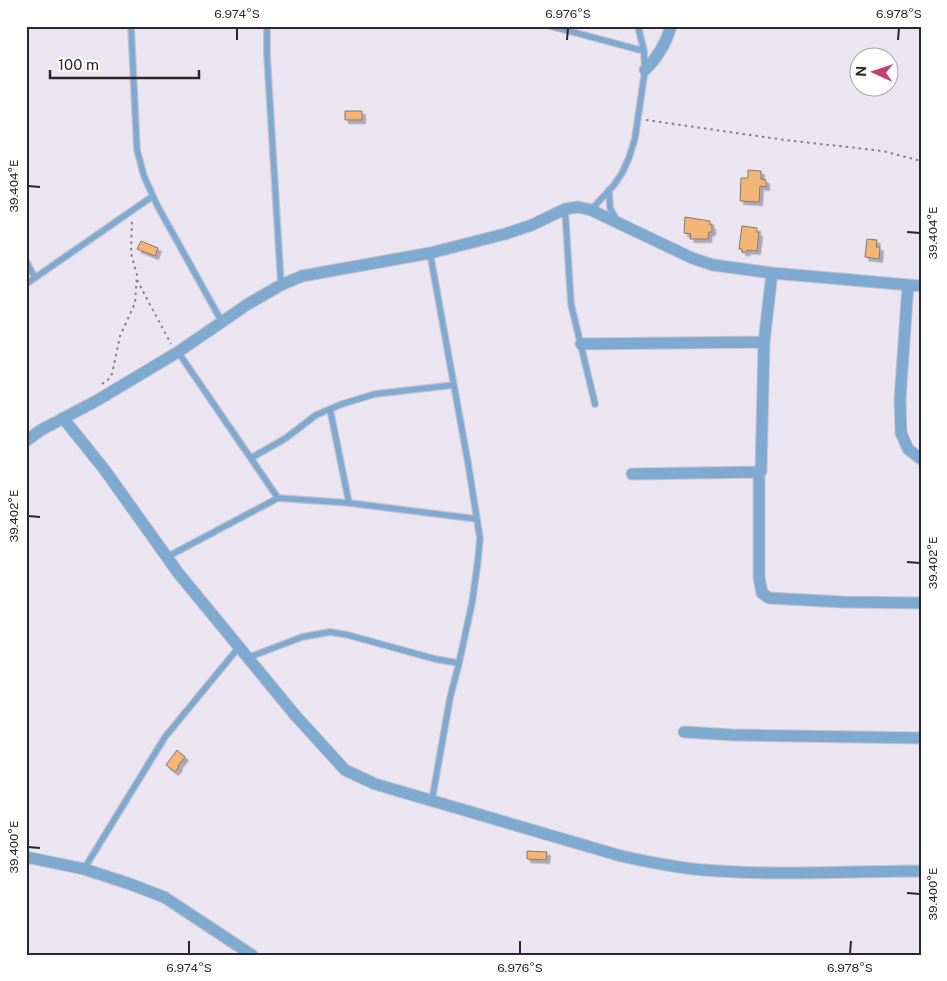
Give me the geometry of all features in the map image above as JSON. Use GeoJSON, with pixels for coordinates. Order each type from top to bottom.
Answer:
{"type":"FeatureCollection","features":[{"type":"Feature","properties":{"kind":"street"},"geometry":{"type":"LineString","coordinates":[[645,70],[662,50],[671,26]]}},
{"type":"Feature","properties":{"kind":"street"},"geometry":{"type":"LineString","coordinates":[[26,441],[41,430],[96,401],[177,352],[248,304],[281,285],[302,276],[430,253],[505,234],[566,209],[578,207],[591,210],[692,258],[712,265],[772,273],[921,286]]}},
{"type":"Feature","properties":{"kind":"street"},"geometry":{"type":"LineString","coordinates":[[772,273],[764,342],[762,467],[759,472],[760,527],[758,578],[762,593],[769,598],[843,602],[921,603]]}},
{"type":"Feature","properties":{"kind":"street"},"geometry":{"type":"LineString","coordinates":[[908,285],[900,400],[901,433],[908,449],[921,459]]}},
{"type":"Feature","properties":{"kind":"street"},"geometry":{"type":"LineString","coordinates":[[580,344],[764,342]]}},
{"type":"Feature","properties":{"kind":"street"},"geometry":{"type":"LineString","coordinates":[[63,418],[104,469],[166,557],[238,647],[314,737],[345,770],[375,784],[621,856],[658,864],[703,870],[751,872],[921,871]]}},
{"type":"Feature","properties":{"kind":"street"},"geometry":{"type":"LineString","coordinates":[[632,474],[759,472]]}},
{"type":"Feature","properties":{"kind":"street"},"geometry":{"type":"LineString","coordinates":[[684,732],[734,736],[921,738]]}},
{"type":"Feature","properties":{"kind":"street"},"geometry":{"type":"LineString","coordinates":[[26,857],[84,869],[164,897],[252,955]]}},
{"type":"Feature","properties":{"kind":"lane"},"geometry":{"type":"LineString","coordinates":[[131,26],[137,150],[144,176],[222,322]]}},
{"type":"Feature","properties":{"kind":"lane"},"geometry":{"type":"LineString","coordinates":[[267,26],[267,55],[281,285]]}},
{"type":"Feature","properties":{"kind":"lane"},"geometry":{"type":"LineString","coordinates":[[550,26],[644,51]]}},
{"type":"Feature","properties":{"kind":"lane"},"geometry":{"type":"LineString","coordinates":[[591,210],[622,173],[629,158],[639,119],[645,70],[644,51],[638,26]]}},
{"type":"Feature","properties":{"kind":"lane"},"geometry":{"type":"LineString","coordinates":[[609,190],[610,208],[618,222]]}},
{"type":"Feature","properties":{"kind":"lane"},"geometry":{"type":"LineString","coordinates":[[26,284],[153,196]]}},
{"type":"Feature","properties":{"kind":"lane"},"geometry":{"type":"LineString","coordinates":[[566,209],[571,304],[595,404]]}},
{"type":"Feature","properties":{"kind":"lane"},"geometry":{"type":"LineString","coordinates":[[430,253],[480,538],[472,603],[460,663],[450,698],[432,800]]}},
{"type":"Feature","properties":{"kind":"lane"},"geometry":{"type":"LineString","coordinates":[[26,261],[35,278]]}},
{"type":"Feature","properties":{"kind":"lane"},"geometry":{"type":"LineString","coordinates":[[177,352],[278,498]]}},
{"type":"Feature","properties":{"kind":"lane"},"geometry":{"type":"LineString","coordinates":[[251,458],[286,438],[316,416],[342,404],[375,394],[454,385]]}},
{"type":"Feature","properties":{"kind":"lane"},"geometry":{"type":"LineString","coordinates":[[330,409],[349,503]]}},
{"type":"Feature","properties":{"kind":"lane"},"geometry":{"type":"LineString","coordinates":[[166,557],[278,498],[349,503],[477,519]]}},
{"type":"Feature","properties":{"kind":"lane"},"geometry":{"type":"LineString","coordinates":[[247,658],[302,637],[330,632],[348,635],[435,659],[460,663]]}},
{"type":"Feature","properties":{"kind":"lane"},"geometry":{"type":"LineString","coordinates":[[84,869],[164,737],[238,647]]}},
{"type":"Feature","properties":{"kind":"path"},"geometry":{"type":"LineString","coordinates":[[639,119],[785,140],[883,151],[921,161]]}},
{"type":"Feature","properties":{"kind":"path"},"geometry":{"type":"LineString","coordinates":[[133,210],[131,253],[137,279],[177,352]]}},
{"type":"Feature","properties":{"kind":"path"},"geometry":{"type":"LineString","coordinates":[[96,388],[108,380],[112,374],[120,336],[135,303],[137,279]]}},
{"type":"Feature","properties":{"kind":"building"},"geometry":{"type":"Polygon","coordinates":[[[345,111],[362,111],[362,120],[345,120],[345,111]]]}},
{"type":"Feature","properties":{"kind":"building"},"geometry":{"type":"Polygon","coordinates":[[[748,170],[761,171],[761,179],[766,180],[766,187],[760,186],[759,202],[740,201],[741,178],[748,178],[748,170]]]}},
{"type":"Feature","properties":{"kind":"building"},"geometry":{"type":"Polygon","coordinates":[[[685,217],[710,221],[712,232],[709,232],[708,239],[690,239],[691,234],[684,233],[685,217]]]}},
{"type":"Feature","properties":{"kind":"building"},"geometry":{"type":"Polygon","coordinates":[[[742,226],[757,228],[759,233],[757,251],[747,250],[747,252],[742,252],[742,249],[739,249],[742,226]]]}},
{"type":"Feature","properties":{"kind":"building"},"geometry":{"type":"Polygon","coordinates":[[[867,239],[877,240],[876,247],[880,247],[879,259],[865,257],[867,239]]]}},
{"type":"Feature","properties":{"kind":"building"},"geometry":{"type":"Polygon","coordinates":[[[141,241],[158,248],[155,256],[137,249],[141,241]]]}},
{"type":"Feature","properties":{"kind":"building"},"geometry":{"type":"Polygon","coordinates":[[[177,750],[185,757],[175,772],[166,765],[177,750]]]}},
{"type":"Feature","properties":{"kind":"building"},"geometry":{"type":"Polygon","coordinates":[[[527,851],[547,852],[546,860],[527,859],[527,851]]]}}]}
